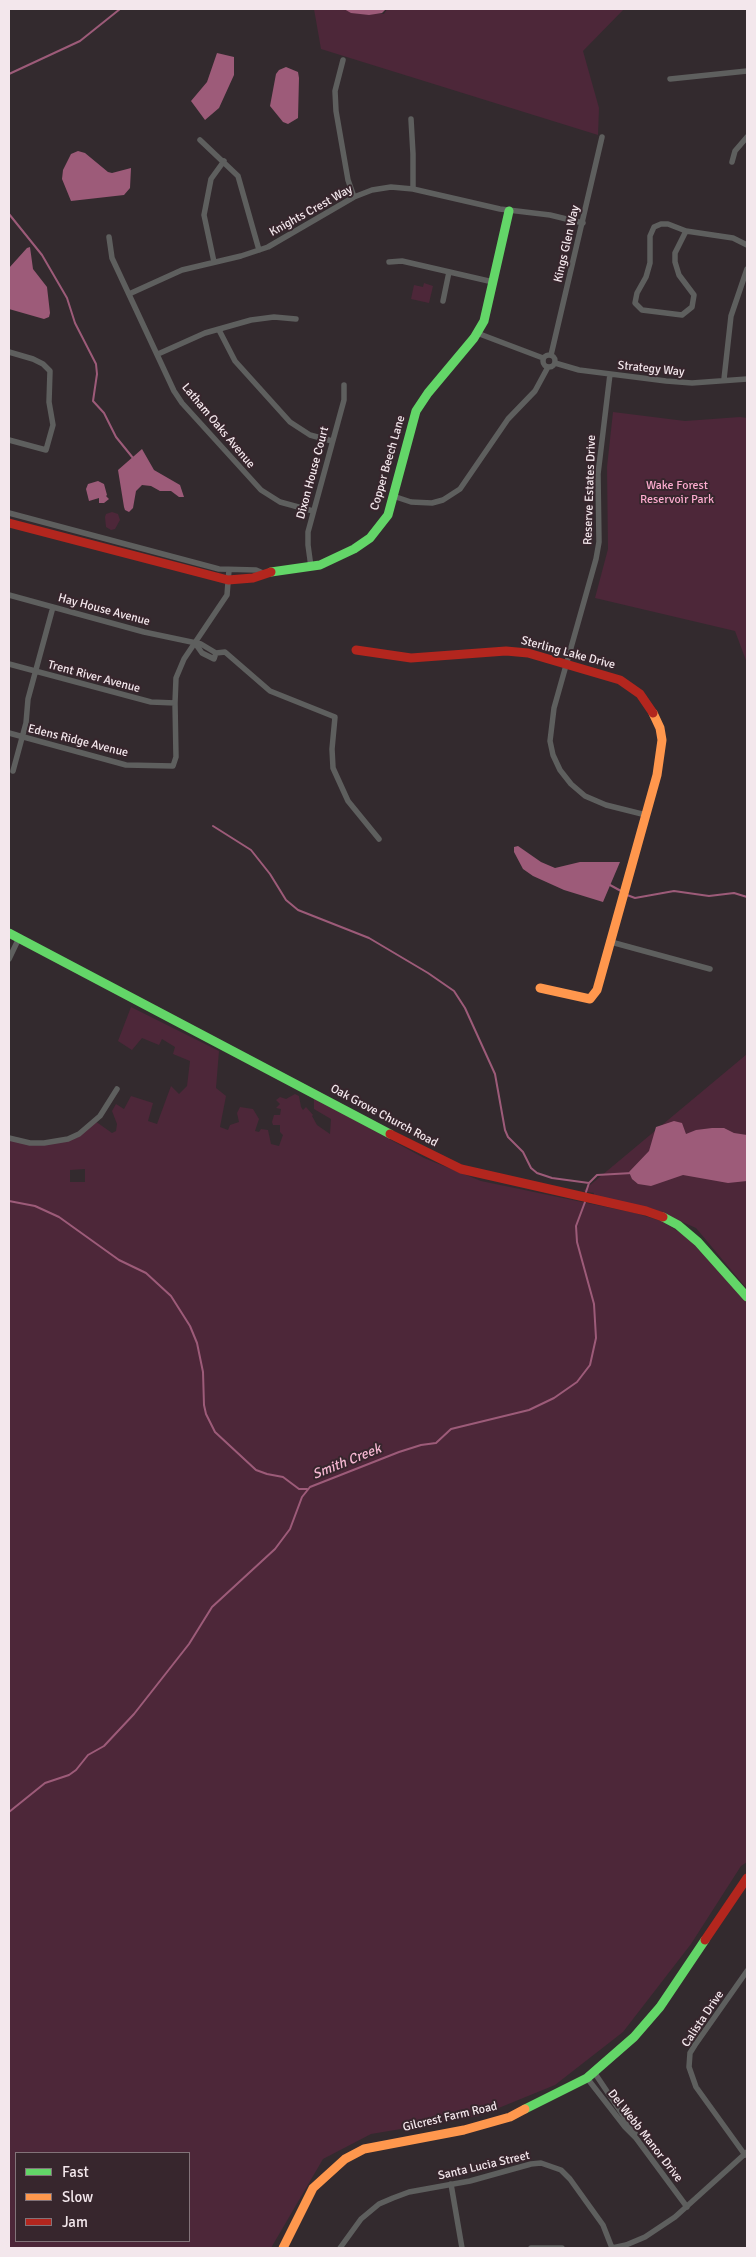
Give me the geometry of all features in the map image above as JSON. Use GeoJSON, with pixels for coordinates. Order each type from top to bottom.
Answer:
{"type":"FeatureCollection","features":[{"type":"Feature","properties":{"kind":"main road","name":"Copper Beech Lane"},"geometry":{"type":"LineString","coordinates":[[9,522],[228,580],[253,578],[263,573],[311,567],[346,554],[370,538],[388,515],[416,411],[428,393],[477,333],[484,321],[509,211]]}},
{"type":"Feature","properties":{"kind":"main road","name":"Sterling Lake Drive"},"geometry":{"type":"LineString","coordinates":[[356,650],[411,658],[506,650],[528,653],[620,680],[640,694],[654,714],[660,728],[661,755],[597,990],[590,999],[540,988]]}},
{"type":"Feature","properties":{"kind":"main road","name":"Oak Grove Church Road"},"geometry":{"type":"LineString","coordinates":[[9,933],[438,1159],[461,1169],[646,1211],[663,1218],[678,1226],[698,1242],[747,1297]]}},
{"type":"Feature","properties":{"kind":"main road","name":"Gilcrest Farm Road"},"geometry":{"type":"LineString","coordinates":[[283,2248],[313,2188],[345,2159],[364,2149],[464,2130],[510,2117],[591,2075],[634,2037],[660,2006],[691,1965],[729,1902],[747,1878]]}},
{"type":"Feature","properties":{"kind":"street"},"geometry":{"type":"LineString","coordinates":[[343,60],[335,91],[336,111],[348,180],[354,198]]}},
{"type":"Feature","properties":{"kind":"street"},"geometry":{"type":"LineString","coordinates":[[670,79],[747,72]]}},
{"type":"Feature","properties":{"kind":"street"},"geometry":{"type":"LineString","coordinates":[[411,119],[414,154],[413,189]]}},
{"type":"Feature","properties":{"kind":"street","name":"Kings Glen Way"},"geometry":{"type":"LineString","coordinates":[[551,355],[602,137]]}},
{"type":"Feature","properties":{"kind":"street"},"geometry":{"type":"LineString","coordinates":[[732,162],[735,151],[747,137]]}},
{"type":"Feature","properties":{"kind":"street"},"geometry":{"type":"LineString","coordinates":[[200,140],[238,176],[259,250]]}},
{"type":"Feature","properties":{"kind":"street"},"geometry":{"type":"LineString","coordinates":[[214,262],[204,215],[211,180],[224,161]]}},
{"type":"Feature","properties":{"kind":"street","name":"Knights Crest Way"},"geometry":{"type":"LineString","coordinates":[[129,294],[182,270],[259,250],[354,198],[372,190],[391,187],[413,189],[509,211],[550,215],[583,223]]}},
{"type":"Feature","properties":{"kind":"street"},"geometry":{"type":"LineString","coordinates":[[686,231],[675,252],[675,262],[679,274],[694,295],[692,307],[682,315],[642,310],[635,303],[637,293],[646,277],[650,263],[650,236],[654,227],[668,224],[686,231],[732,238],[747,245]]}},
{"type":"Feature","properties":{"kind":"street","name":"Latham Oaks Avenue"},"geometry":{"type":"LineString","coordinates":[[110,237],[112,258],[174,391],[182,403],[260,490],[280,502],[313,512]]}},
{"type":"Feature","properties":{"kind":"street"},"geometry":{"type":"LineString","coordinates":[[389,262],[402,261],[493,282]]}},
{"type":"Feature","properties":{"kind":"street"},"geometry":{"type":"LineString","coordinates":[[724,379],[731,316],[747,268]]}},
{"type":"Feature","properties":{"kind":"street"},"geometry":{"type":"LineString","coordinates":[[443,301],[449,272]]}},
{"type":"Feature","properties":{"kind":"street"},"geometry":{"type":"LineString","coordinates":[[158,354],[204,333],[251,320],[296,319]]}},
{"type":"Feature","properties":{"kind":"street"},"geometry":{"type":"LineString","coordinates":[[218,330],[235,361],[290,422],[310,435],[332,441]]}},
{"type":"Feature","properties":{"kind":"street"},"geometry":{"type":"LineString","coordinates":[[393,496],[411,502],[432,503],[443,500],[460,489],[508,419],[535,390],[548,367],[555,363],[554,357],[551,355],[543,358],[477,333]]}},
{"type":"Feature","properties":{"kind":"street"},"geometry":{"type":"LineString","coordinates":[[9,352],[33,359],[43,364],[50,371],[49,402],[53,425],[46,450],[9,440]]}},
{"type":"Feature","properties":{"kind":"street"},"geometry":{"type":"LineString","coordinates":[[543,358],[544,364],[548,367]]}},
{"type":"Feature","properties":{"kind":"street","name":"Strategy Way"},"geometry":{"type":"LineString","coordinates":[[555,363],[579,370],[692,383],[747,378]]}},
{"type":"Feature","properties":{"kind":"street","name":"Reserve Estates Drive"},"geometry":{"type":"LineString","coordinates":[[610,374],[599,467],[599,542],[551,724],[552,748],[560,770],[571,784],[585,796],[606,805],[646,815]]}},
{"type":"Feature","properties":{"kind":"street","name":"Dixon House Court"},"geometry":{"type":"LineString","coordinates":[[311,567],[308,545],[313,512],[343,401],[344,385]]}},
{"type":"Feature","properties":{"kind":"street","name":"Copper Beech Lane"},"geometry":{"type":"LineString","coordinates":[[9,513],[229,570],[256,570],[263,573]]}},
{"type":"Feature","properties":{"kind":"street"},"geometry":{"type":"LineString","coordinates":[[174,702],[176,678],[179,668],[227,595],[229,570]]}},
{"type":"Feature","properties":{"kind":"street","name":"Hay House Avenue"},"geometry":{"type":"LineString","coordinates":[[9,595],[195,643],[202,653],[211,659],[214,659],[216,653],[224,652],[260,684],[281,697],[322,710],[335,717],[332,749],[333,768],[348,801],[379,839]]}},
{"type":"Feature","properties":{"kind":"street"},"geometry":{"type":"LineString","coordinates":[[13,771],[26,723],[28,699],[52,607]]}},
{"type":"Feature","properties":{"kind":"street","name":"Trent River Avenue"},"geometry":{"type":"LineString","coordinates":[[9,664],[151,702],[174,702]]}},
{"type":"Feature","properties":{"kind":"street","name":"Edens Ridge Avenue"},"geometry":{"type":"LineString","coordinates":[[9,733],[126,765],[173,766],[176,757],[174,702]]}},
{"type":"Feature","properties":{"kind":"street"},"geometry":{"type":"LineString","coordinates":[[9,959],[19,938]]}},
{"type":"Feature","properties":{"kind":"street"},"geometry":{"type":"LineString","coordinates":[[611,942],[710,969]]}},
{"type":"Feature","properties":{"kind":"street"},"geometry":{"type":"LineString","coordinates":[[9,1138],[30,1143],[68,1139],[79,1134],[100,1116],[117,1089]]}},
{"type":"Feature","properties":{"kind":"street","name":"Calista Drive"},"geometry":{"type":"LineString","coordinates":[[746,2153],[696,2087],[688,2067],[690,2053],[747,1971]]}},
{"type":"Feature","properties":{"kind":"street"},"geometry":{"type":"LineString","coordinates":[[740,1983],[746,1987]]}},
{"type":"Feature","properties":{"kind":"street","name":"Del Webb Manor Drive"},"geometry":{"type":"LineString","coordinates":[[591,2075],[626,2118],[636,2138],[687,2207]]}},
{"type":"Feature","properties":{"kind":"street"},"geometry":{"type":"LineString","coordinates":[[612,2248],[626,2245],[645,2237],[687,2207],[746,2153]]}},
{"type":"Feature","properties":{"kind":"street","name":"Santa Lucia Street"},"geometry":{"type":"LineString","coordinates":[[340,2248],[361,2219],[379,2204],[409,2192],[541,2163],[554,2166],[570,2179],[603,2224],[612,2248]]}},
{"type":"Feature","properties":{"kind":"street"},"geometry":{"type":"LineString","coordinates":[[451,2184],[462,2248]]}},
{"type":"Feature","properties":{"kind":"street"},"geometry":{"type":"LineString","coordinates":[[531,2248],[562,2248]]}},
{"type":"Feature","properties":{"kind":"green space"},"geometry":{"type":"Polygon","coordinates":[[[314,9],[341,9],[384,14],[387,9],[624,9],[583,51],[599,108],[598,135],[321,49],[314,9]]]}},
{"type":"Feature","properties":{"kind":"green space"},"geometry":{"type":"Polygon","coordinates":[[[424,283],[433,286],[429,303],[411,299],[414,285],[423,287],[424,283]]]}},
{"type":"Feature","properties":{"kind":"green space","name":"Wake Forest Reservoir Park"},"geometry":{"type":"Polygon","coordinates":[[[613,412],[685,421],[747,418],[747,663],[735,631],[595,598],[608,549],[607,467],[613,412]]]}},
{"type":"Feature","properties":{"kind":"green space"},"geometry":{"type":"Polygon","coordinates":[[[112,512],[118,514],[120,520],[115,529],[111,530],[106,527],[105,517],[106,514],[112,512]]]}},
{"type":"Feature","properties":{"kind":"green space"},"geometry":{"type":"Polygon","coordinates":[[[131,1007],[219,1051],[216,1088],[226,1096],[220,1127],[228,1130],[230,1125],[239,1122],[237,1113],[240,1107],[253,1109],[259,1119],[255,1131],[259,1132],[261,1129],[268,1130],[271,1144],[279,1146],[283,1135],[280,1132],[280,1125],[273,1125],[272,1122],[274,1115],[280,1115],[281,1109],[276,1108],[280,1104],[276,1100],[280,1097],[286,1099],[295,1094],[299,1096],[303,1110],[306,1107],[313,1115],[317,1125],[330,1134],[331,1119],[314,1109],[314,1098],[424,1158],[481,1181],[635,1213],[661,1221],[686,1236],[747,1302],[747,1862],[741,1866],[691,1944],[623,2032],[555,2085],[479,2116],[371,2134],[323,2159],[271,2248],[9,2248],[9,1138],[30,1143],[68,1139],[95,1121],[112,1133],[116,1131],[117,1124],[112,1111],[116,1104],[124,1109],[131,1096],[153,1103],[148,1121],[157,1124],[171,1086],[179,1094],[187,1086],[190,1061],[173,1054],[175,1047],[162,1039],[159,1045],[142,1038],[132,1050],[118,1041],[131,1007]],[[85,1169],[70,1170],[70,1182],[85,1182],[85,1169]]]}},
{"type":"Feature","properties":{"kind":"green space"},"geometry":{"type":"Polygon","coordinates":[[[747,1054],[747,1289],[696,1228],[651,1208],[593,1196],[594,1193],[583,1191],[747,1054]]]}},
{"type":"Feature","properties":{"kind":"shaded area"},"geometry":{"type":"Polygon","coordinates":[[[344,9],[386,9],[382,13],[369,15],[351,13],[344,9]]]}},
{"type":"Feature","properties":{"kind":"shaded area"},"geometry":{"type":"Polygon","coordinates":[[[217,53],[234,57],[234,75],[219,108],[205,120],[191,101],[207,82],[217,53]]]}},
{"type":"Feature","properties":{"kind":"shaded area"},"geometry":{"type":"Polygon","coordinates":[[[286,67],[298,72],[299,78],[298,118],[288,124],[283,122],[270,106],[276,74],[279,70],[286,67]]]}},
{"type":"Feature","properties":{"kind":"shaded area"},"geometry":{"type":"Polygon","coordinates":[[[78,151],[85,153],[108,172],[112,173],[131,168],[130,188],[124,195],[71,201],[62,179],[63,170],[71,154],[78,151]]]}},
{"type":"Feature","properties":{"kind":"shaded area"},"geometry":{"type":"Polygon","coordinates":[[[30,247],[33,269],[47,287],[50,313],[49,317],[44,319],[9,309],[9,268],[30,247]]]}},
{"type":"Feature","properties":{"kind":"shaded area"},"geometry":{"type":"Polygon","coordinates":[[[142,449],[154,470],[180,485],[184,497],[179,497],[171,491],[160,491],[151,486],[142,485],[136,491],[133,508],[129,512],[124,507],[118,470],[142,449]]]}},
{"type":"Feature","properties":{"kind":"shaded area"},"geometry":{"type":"Polygon","coordinates":[[[98,481],[104,484],[106,496],[109,499],[104,503],[99,503],[99,498],[89,501],[86,489],[88,484],[98,481]]]}},
{"type":"Feature","properties":{"kind":"shaded area"},"geometry":{"type":"Polygon","coordinates":[[[518,846],[541,862],[555,868],[580,862],[620,862],[603,902],[564,890],[533,876],[523,869],[514,852],[514,847],[518,846]]]}},
{"type":"Feature","properties":{"kind":"shaded area"},"geometry":{"type":"Polygon","coordinates":[[[674,1121],[682,1123],[686,1134],[696,1130],[724,1128],[734,1133],[747,1135],[747,1181],[728,1183],[683,1175],[651,1186],[638,1184],[632,1179],[629,1172],[649,1151],[656,1127],[674,1121]]]}},
{"type":"Feature","properties":{"kind":"waterway"},"geometry":{"type":"LineString","coordinates":[[9,74],[80,41],[120,9]]}},
{"type":"Feature","properties":{"kind":"waterway"},"geometry":{"type":"LineString","coordinates":[[9,214],[42,255],[67,298],[75,323],[96,364],[97,374],[93,401],[104,413],[116,437],[133,458]]}},
{"type":"Feature","properties":{"kind":"waterway"},"geometry":{"type":"LineString","coordinates":[[213,826],[251,850],[270,874],[286,900],[298,910],[369,938],[428,973],[454,991],[465,1008],[495,1074],[505,1130],[508,1137],[523,1152],[531,1168],[537,1173],[552,1178],[589,1183]]}},
{"type":"Feature","properties":{"kind":"waterway"},"geometry":{"type":"LineString","coordinates":[[610,885],[621,891]]}},
{"type":"Feature","properties":{"kind":"waterway"},"geometry":{"type":"LineString","coordinates":[[627,895],[635,898],[674,891],[709,896],[734,893],[747,897]]}},
{"type":"Feature","properties":{"kind":"waterway","name":"Smith Creek"},"geometry":{"type":"LineString","coordinates":[[586,1192],[589,1183],[597,1175],[632,1173]]}},
{"type":"Feature","properties":{"kind":"waterway"},"geometry":{"type":"LineString","coordinates":[[9,1201],[35,1206],[59,1217],[119,1260],[146,1273],[171,1296],[190,1326],[197,1343],[203,1372],[204,1405],[206,1414],[215,1432],[256,1470],[283,1477],[299,1489],[307,1489]]}},
{"type":"Feature","properties":{"kind":"waterway","name":"Smith Creek"},"geometry":{"type":"LineString","coordinates":[[9,1812],[45,1783],[69,1775],[76,1770],[88,1755],[104,1746],[134,1714],[189,1644],[212,1607],[275,1549],[290,1529],[302,1497],[310,1487],[399,1452],[421,1445],[436,1443],[451,1429],[529,1410],[554,1398],[577,1382],[590,1365],[596,1338],[594,1304],[577,1242],[576,1226],[585,1202]]}},
{"type":"Feature","properties":{"kind":"traffic: fast"},"geometry":{"type":"LineString","coordinates":[[271,572],[320,565],[354,549],[370,538],[388,515],[416,411],[428,393],[474,338],[484,321],[509,211]]}},
{"type":"Feature","properties":{"kind":"traffic: fast"},"geometry":{"type":"LineString","coordinates":[[9,933],[390,1134]]}},
{"type":"Feature","properties":{"kind":"traffic: fast"},"geometry":{"type":"LineString","coordinates":[[663,1217],[678,1225],[698,1242],[747,1297]]}},
{"type":"Feature","properties":{"kind":"traffic: fast"},"geometry":{"type":"LineString","coordinates":[[525,2109],[587,2078],[634,2037],[660,2007],[705,1940]]}},
{"type":"Feature","properties":{"kind":"traffic: slow"},"geometry":{"type":"LineString","coordinates":[[540,988],[590,999],[597,990],[657,775],[662,740],[660,728],[653,713]]}},
{"type":"Feature","properties":{"kind":"traffic: slow"},"geometry":{"type":"LineString","coordinates":[[283,2248],[313,2188],[345,2159],[364,2149],[464,2130],[510,2117],[525,2109]]}},
{"type":"Feature","properties":{"kind":"traffic: jam"},"geometry":{"type":"LineString","coordinates":[[9,523],[228,580],[253,578],[271,572]]}},
{"type":"Feature","properties":{"kind":"traffic: jam"},"geometry":{"type":"LineString","coordinates":[[356,650],[411,658],[506,651],[528,653],[620,680],[640,694],[653,713]]}},
{"type":"Feature","properties":{"kind":"traffic: jam"},"geometry":{"type":"LineString","coordinates":[[390,1134],[461,1169],[646,1211],[663,1217]]}},
{"type":"Feature","properties":{"kind":"traffic: jam"},"geometry":{"type":"LineString","coordinates":[[705,1940],[747,1878]]}}]}
